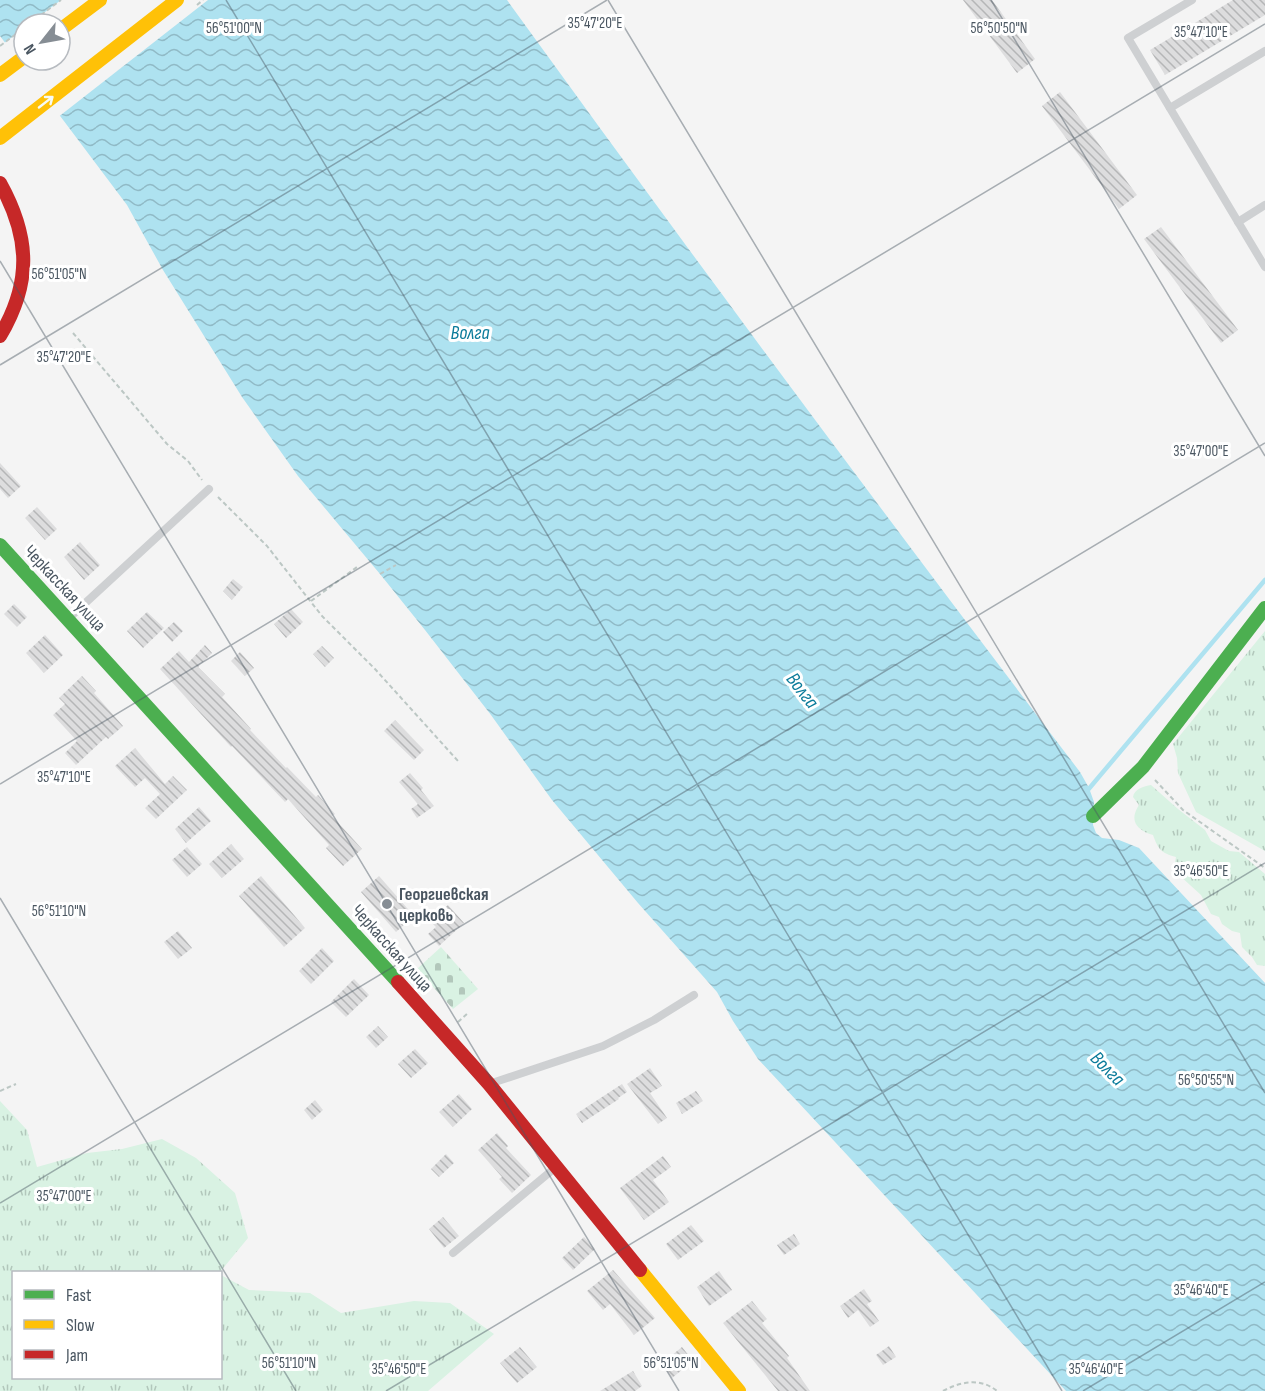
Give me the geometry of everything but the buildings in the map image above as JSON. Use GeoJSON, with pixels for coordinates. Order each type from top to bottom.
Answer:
{"type":"FeatureCollection","features":[{"type":"Feature","properties":{"kind":"main road"},"geometry":{"type":"LineString","coordinates":[[72,21],[100,0]]}},
{"type":"Feature","properties":{"kind":"main road"},"geometry":{"type":"LineString","coordinates":[[0,138],[177,0]]}},
{"type":"Feature","properties":{"kind":"main road"},"geometry":{"type":"LineString","coordinates":[[0,183],[15,210],[25,257],[22,288],[0,336]]}},
{"type":"Feature","properties":{"kind":"main road","name":"Черкасская улица"},"geometry":{"type":"LineString","coordinates":[[0,545],[69,618],[489,1084],[740,1391]]}},
{"type":"Feature","properties":{"kind":"main road"},"geometry":{"type":"LineString","coordinates":[[1093,816],[1143,767],[1265,608]]}},
{"type":"Feature","properties":{"kind":"lane"},"geometry":{"type":"LineString","coordinates":[[1192,0],[1128,38],[1265,267]]}},
{"type":"Feature","properties":{"kind":"lane"},"geometry":{"type":"LineString","coordinates":[[1170,108],[1265,51]]}},
{"type":"Feature","properties":{"kind":"lane"},"geometry":{"type":"LineString","coordinates":[[1238,222],[1265,205]]}},
{"type":"Feature","properties":{"kind":"lane"},"geometry":{"type":"LineString","coordinates":[[69,618],[209,489]]}},
{"type":"Feature","properties":{"kind":"lane"},"geometry":{"type":"LineString","coordinates":[[489,1084],[603,1046],[654,1020],[694,995]]}},
{"type":"Feature","properties":{"kind":"lane"},"geometry":{"type":"LineString","coordinates":[[453,1253],[556,1167]]}},
{"type":"Feature","properties":{"kind":"path"},"geometry":{"type":"LineString","coordinates":[[45,12],[61,0]]}},
{"type":"Feature","properties":{"kind":"path"},"geometry":{"type":"LineString","coordinates":[[73,333],[167,444],[188,461],[209,489],[267,546],[322,616],[375,669],[458,761]]}},
{"type":"Feature","properties":{"kind":"path"},"geometry":{"type":"LineString","coordinates":[[380,574],[396,565]]}},
{"type":"Feature","properties":{"kind":"path"},"geometry":{"type":"LineString","coordinates":[[311,602],[357,567]]}},
{"type":"Feature","properties":{"kind":"path"},"geometry":{"type":"LineString","coordinates":[[1143,767],[1183,810],[1265,868]]}},
{"type":"Feature","properties":{"kind":"path"},"geometry":{"type":"LineString","coordinates":[[0,1091],[16,1084]]}},
{"type":"Feature","properties":{"kind":"path"},"geometry":{"type":"LineString","coordinates":[[943,1391],[959,1383],[971,1382],[992,1387],[997,1391]]}},
{"type":"Feature","properties":{"kind":"green space"},"geometry":{"type":"Polygon","coordinates":[[[1265,631],[1265,851],[1196,812],[1178,773],[1173,744],[1265,631]]]}},
{"type":"Feature","properties":{"kind":"green space"},"geometry":{"type":"Polygon","coordinates":[[[1151,785],[1205,830],[1211,841],[1229,851],[1239,852],[1265,874],[1265,966],[1257,965],[1242,947],[1240,933],[1232,931],[1222,924],[1219,917],[1211,914],[1201,895],[1179,875],[1174,867],[1176,857],[1161,850],[1153,835],[1136,824],[1135,815],[1139,805],[1133,797],[1134,794],[1140,788],[1151,785]]]}},
{"type":"Feature","properties":{"kind":"green space"},"geometry":{"type":"Polygon","coordinates":[[[441,947],[478,989],[453,1009],[417,969],[441,947]]]}},
{"type":"Feature","properties":{"kind":"green space"},"geometry":{"type":"Polygon","coordinates":[[[0,1101],[27,1130],[37,1167],[87,1153],[122,1149],[162,1139],[196,1158],[235,1193],[248,1238],[221,1271],[12,1271],[12,1379],[222,1379],[222,1276],[249,1290],[310,1293],[341,1313],[414,1301],[450,1303],[494,1334],[428,1391],[0,1391],[0,1101]]]}},
{"type":"Feature","properties":{"kind":"water","name":"Волга"},"geometry":{"type":"Polygon","coordinates":[[[0,0],[507,0],[791,388],[1080,772],[1094,802],[1093,825],[1096,833],[1102,838],[1119,840],[1139,848],[1265,983],[1265,1391],[1066,1391],[758,1059],[717,992],[638,903],[552,800],[491,715],[425,630],[298,476],[242,397],[163,270],[127,205],[27,72],[72,72],[72,12],[12,12],[12,52],[0,36],[0,0]]]}},
{"type":"Feature","properties":{"kind":"pier"},"geometry":{"type":"Polygon","coordinates":[[[61,0],[208,0],[57,118],[23,72],[72,72],[72,12],[45,12],[61,0]]]}},
{"type":"Feature","properties":{"kind":"pier"},"geometry":{"type":"Polygon","coordinates":[[[12,37],[12,56],[3,44],[12,37]]]}},
{"type":"Feature","properties":{"kind":"waterway"},"geometry":{"type":"LineString","coordinates":[[1087,791],[1265,580]]}},
{"type":"Feature","properties":{"kind":"traffic: fast"},"geometry":{"type":"LineString","coordinates":[[0,545],[398,982]]}},
{"type":"Feature","properties":{"kind":"traffic: fast"},"geometry":{"type":"LineString","coordinates":[[1093,816],[1143,767],[1265,608]]}},
{"type":"Feature","properties":{"kind":"traffic: slow"},"geometry":{"type":"LineString","coordinates":[[72,21],[100,0]]}},
{"type":"Feature","properties":{"kind":"traffic: slow"},"geometry":{"type":"LineString","coordinates":[[0,138],[177,0]]}},
{"type":"Feature","properties":{"kind":"traffic: slow"},"geometry":{"type":"LineString","coordinates":[[0,75],[12,66]]}},
{"type":"Feature","properties":{"kind":"traffic: slow"},"geometry":{"type":"LineString","coordinates":[[640,1270],[739,1391]]}},
{"type":"Feature","properties":{"kind":"traffic: jam"},"geometry":{"type":"LineString","coordinates":[[0,183],[17,222],[22,241],[23,260],[18,297],[0,336]]}},
{"type":"Feature","properties":{"kind":"traffic: jam"},"geometry":{"type":"LineString","coordinates":[[398,982],[489,1084],[640,1270]]}},
{"type":"Feature","properties":{"kind":"place","name":"Георгиевская церковь"},"geometry":{"type":"Point","coordinates":[387,904]}}]}
